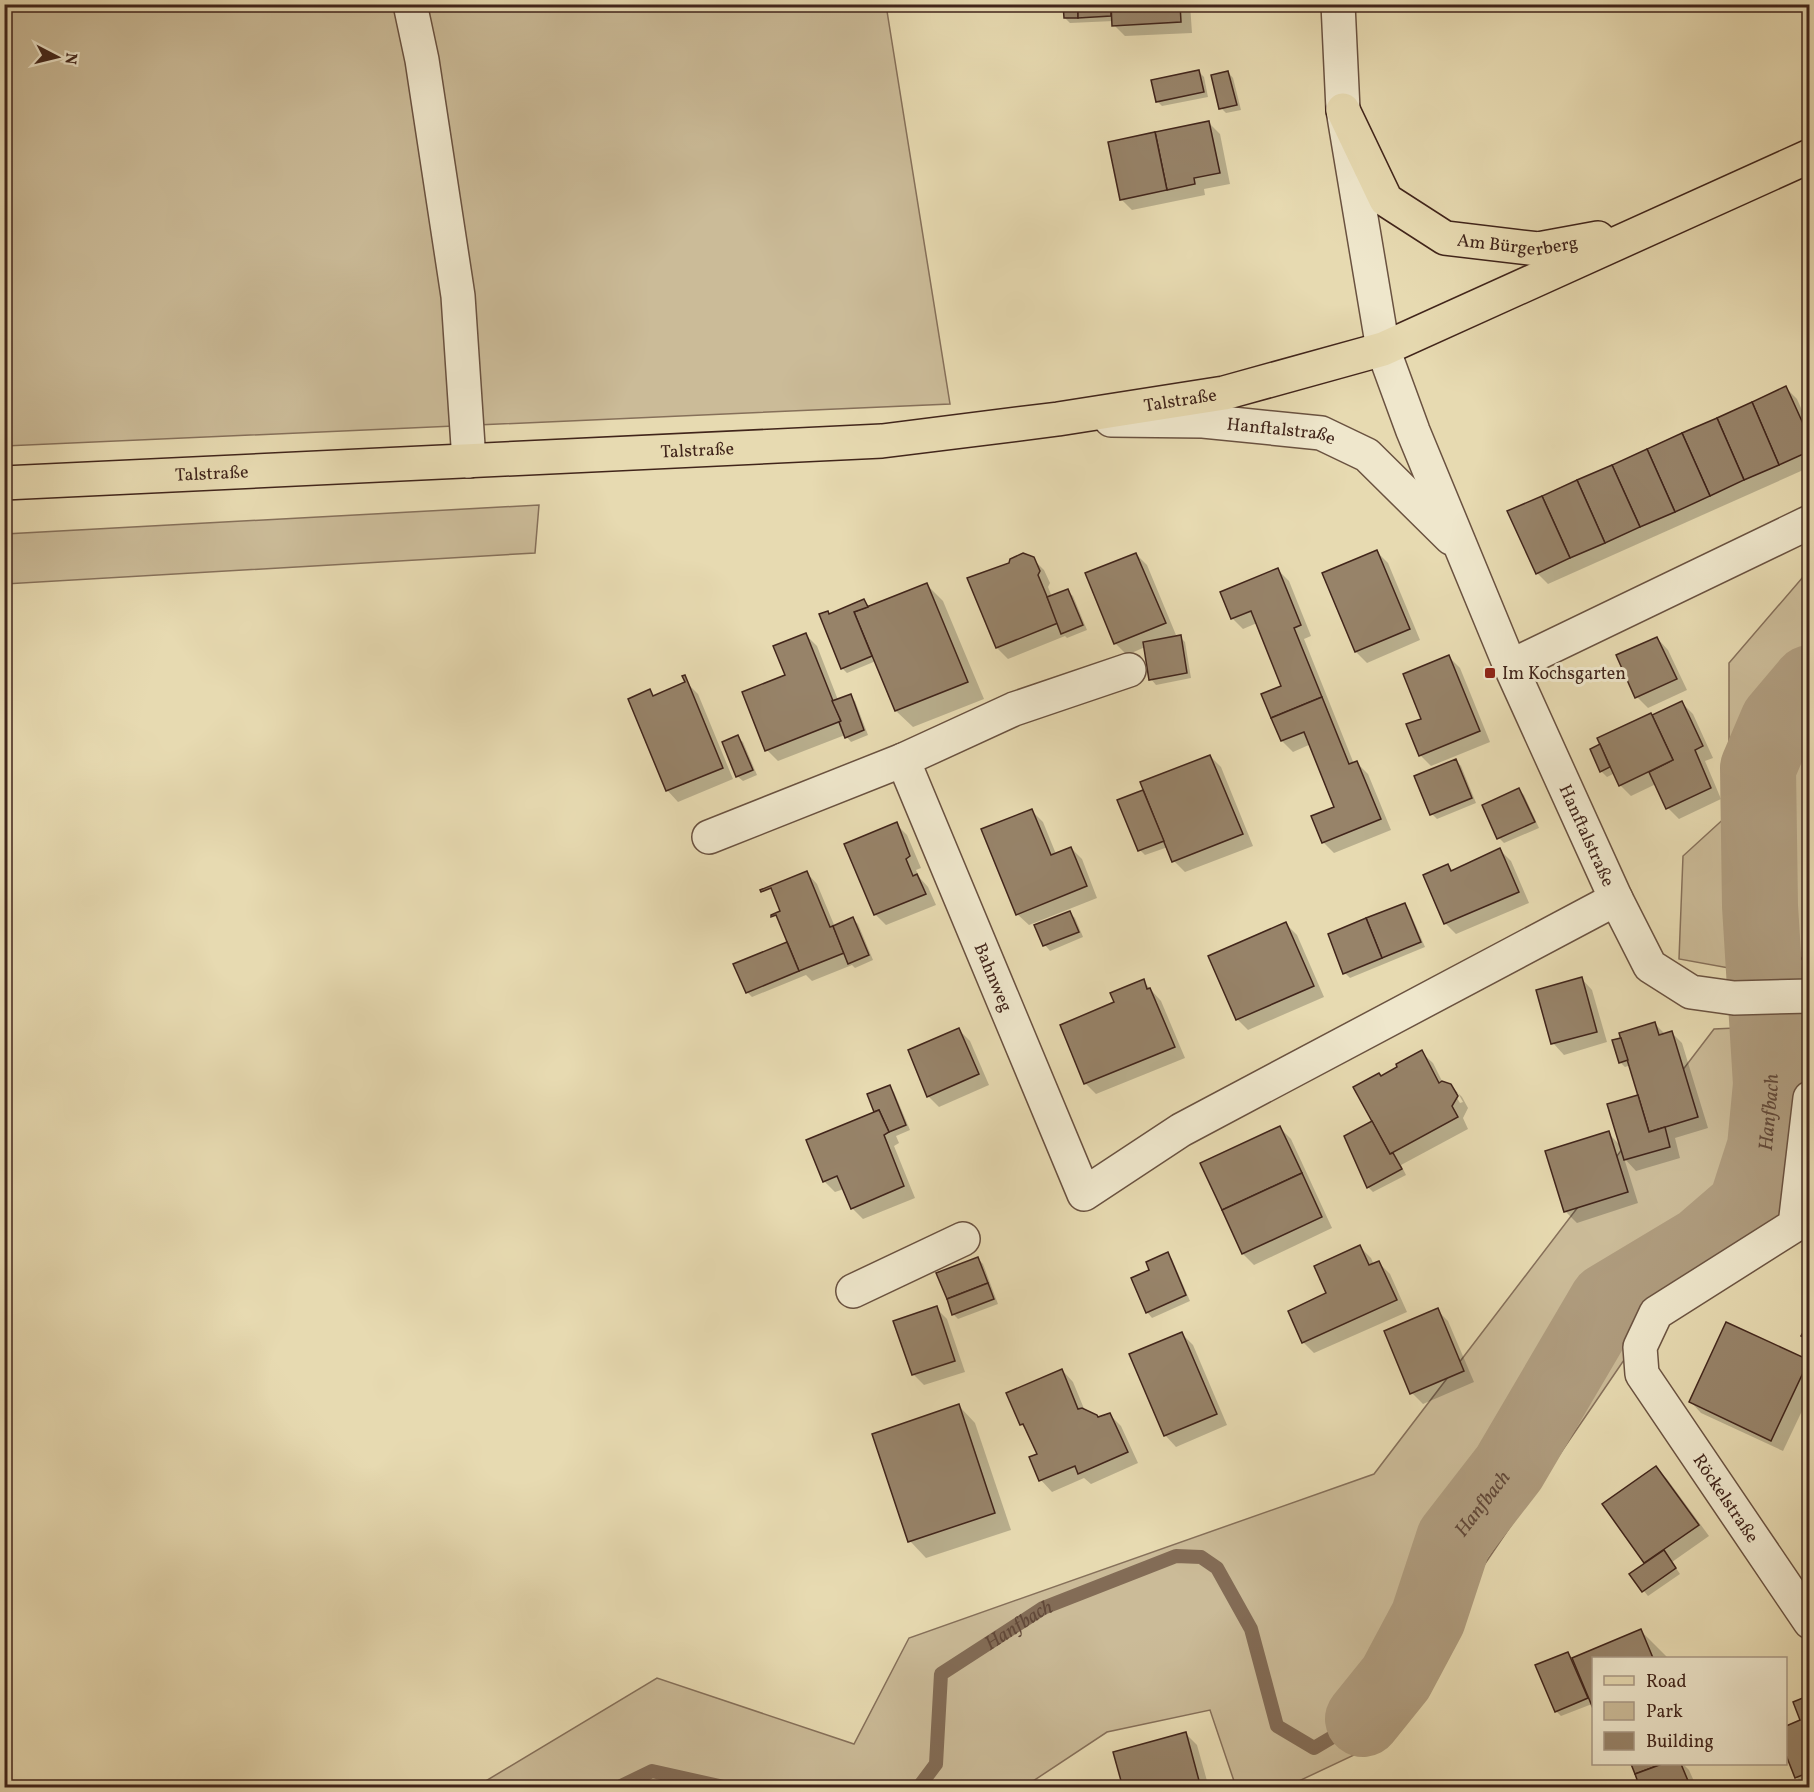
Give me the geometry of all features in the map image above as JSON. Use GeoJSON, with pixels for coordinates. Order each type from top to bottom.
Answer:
{"type":"FeatureCollection","features":[{"type":"Feature","properties":{"kind":"main road","name":"Am Bürgerberg"},"geometry":{"type":"LineString","coordinates":[[1343,110],[1386,200],[1445,238],[1538,249],[1650,228]]}},
{"type":"Feature","properties":{"kind":"main road"},"geometry":{"type":"LineString","coordinates":[[1650,228],[1809,156]]}},
{"type":"Feature","properties":{"kind":"main road","name":"Talstraße"},"geometry":{"type":"LineString","coordinates":[[4,483],[882,441],[1058,419],[1224,393],[1383,349],[1650,228]]}},
{"type":"Feature","properties":{"kind":"street"},"geometry":{"type":"LineString","coordinates":[[410,4],[422,60],[458,296],[469,461]]}},
{"type":"Feature","properties":{"kind":"street","name":"Am Bürgerberg"},"geometry":{"type":"LineString","coordinates":[[1338,4],[1343,110],[1383,349]]}},
{"type":"Feature","properties":{"kind":"street","name":"Hanftalstraße"},"geometry":{"type":"LineString","coordinates":[[1383,349],[1413,431],[1511,666],[1616,899],[1650,966],[1691,992],[1734,998],[1801,996]]}},
{"type":"Feature","properties":{"kind":"street","name":"Hanftalstraße"},"geometry":{"type":"LineString","coordinates":[[1058,419],[1203,421],[1321,433],[1367,454],[1461,548]]}},
{"type":"Feature","properties":{"kind":"street"},"geometry":{"type":"LineString","coordinates":[[1511,666],[1809,522]]}},
{"type":"Feature","properties":{"kind":"street"},"geometry":{"type":"LineString","coordinates":[[709,837],[903,760],[1014,709],[1129,670]]}},
{"type":"Feature","properties":{"kind":"street","name":"Bahnweg"},"geometry":{"type":"LineString","coordinates":[[903,760],[1084,1194],[1181,1130],[1616,899]]}},
{"type":"Feature","properties":{"kind":"street","name":"Röckelstraße"},"geometry":{"type":"LineString","coordinates":[[1809,1098],[1795,1225],[1656,1313],[1640,1347],[1642,1374],[1809,1622]]}},
{"type":"Feature","properties":{"kind":"street"},"geometry":{"type":"LineString","coordinates":[[853,1291],[963,1239]]}},
{"type":"Feature","properties":{"kind":"green space"},"geometry":{"type":"Polygon","coordinates":[[[4,5],[886,5],[950,404],[5,446],[4,5]]]}},
{"type":"Feature","properties":{"kind":"green space"},"geometry":{"type":"Polygon","coordinates":[[[539,505],[535,553],[5,584],[5,534],[539,505]]]}},
{"type":"Feature","properties":{"kind":"green space"},"geometry":{"type":"Polygon","coordinates":[[[1809,570],[1809,947],[1793,972],[1751,972],[1679,959],[1683,856],[1729,814],[1729,663],[1809,570]]]}},
{"type":"Feature","properties":{"kind":"green space"},"geometry":{"type":"Polygon","coordinates":[[[1782,1026],[1778,1181],[1669,1294],[1478,1574],[1388,1739],[1284,1788],[1236,1787],[1210,1710],[1107,1732],[1024,1787],[474,1788],[657,1678],[854,1744],[909,1638],[1374,1474],[1714,1029],[1782,1026]]]}},
{"type":"Feature","properties":{"kind":"building"},"geometry":{"type":"Polygon","coordinates":[[[1063,4],[1078,4],[1078,18],[1064,18],[1063,4]]]}},
{"type":"Feature","properties":{"kind":"building"},"geometry":{"type":"Polygon","coordinates":[[[1078,4],[1111,4],[1111,16],[1078,18],[1078,4]]]}},
{"type":"Feature","properties":{"kind":"building"},"geometry":{"type":"Polygon","coordinates":[[[1111,4],[1180,4],[1181,22],[1112,26],[1111,4]]]}},
{"type":"Feature","properties":{"kind":"building"},"geometry":{"type":"Polygon","coordinates":[[[1199,70],[1204,92],[1156,102],[1151,80],[1199,70]]]}},
{"type":"Feature","properties":{"kind":"building"},"geometry":{"type":"Polygon","coordinates":[[[1228,71],[1237,105],[1219,109],[1211,75],[1228,71]]]}},
{"type":"Feature","properties":{"kind":"building"},"geometry":{"type":"Polygon","coordinates":[[[1209,121],[1220,173],[1194,178],[1195,184],[1167,190],[1155,132],[1209,121]]]}},
{"type":"Feature","properties":{"kind":"building"},"geometry":{"type":"Polygon","coordinates":[[[1155,132],[1167,190],[1120,200],[1108,142],[1155,132]]]}},
{"type":"Feature","properties":{"kind":"building"},"geometry":{"type":"Polygon","coordinates":[[[1786,386],[1810,439],[1810,451],[1779,465],[1752,402],[1786,386]]]}},
{"type":"Feature","properties":{"kind":"building"},"geometry":{"type":"Polygon","coordinates":[[[1752,402],[1779,465],[1744,480],[1717,418],[1752,402]]]}},
{"type":"Feature","properties":{"kind":"building"},"geometry":{"type":"Polygon","coordinates":[[[1717,418],[1744,480],[1710,496],[1682,433],[1717,418]]]}},
{"type":"Feature","properties":{"kind":"building"},"geometry":{"type":"Polygon","coordinates":[[[1682,433],[1710,496],[1675,512],[1647,449],[1682,433]]]}},
{"type":"Feature","properties":{"kind":"building"},"geometry":{"type":"Polygon","coordinates":[[[1647,449],[1675,512],[1640,527],[1612,465],[1647,449]]]}},
{"type":"Feature","properties":{"kind":"building"},"geometry":{"type":"Polygon","coordinates":[[[1612,465],[1640,527],[1605,543],[1577,480],[1612,465]]]}},
{"type":"Feature","properties":{"kind":"building"},"geometry":{"type":"Polygon","coordinates":[[[1577,480],[1605,543],[1570,558],[1542,496],[1577,480]]]}},
{"type":"Feature","properties":{"kind":"building"},"geometry":{"type":"Polygon","coordinates":[[[1542,496],[1570,558],[1536,574],[1507,511],[1542,496]]]}},
{"type":"Feature","properties":{"kind":"building"},"geometry":{"type":"Polygon","coordinates":[[[1377,550],[1410,629],[1355,652],[1322,573],[1377,550]]]}},
{"type":"Feature","properties":{"kind":"building"},"geometry":{"type":"Polygon","coordinates":[[[1023,553],[1034,557],[1040,571],[1038,575],[1058,623],[996,648],[967,578],[1009,563],[1010,559],[1023,553]]]}},
{"type":"Feature","properties":{"kind":"building"},"geometry":{"type":"Polygon","coordinates":[[[1136,553],[1166,623],[1114,644],[1085,573],[1136,553]]]}},
{"type":"Feature","properties":{"kind":"building"},"geometry":{"type":"Polygon","coordinates":[[[1278,568],[1301,625],[1294,628],[1322,697],[1271,718],[1261,694],[1281,686],[1251,611],[1231,619],[1220,592],[1278,568]]]}},
{"type":"Feature","properties":{"kind":"building"},"geometry":{"type":"Polygon","coordinates":[[[927,583],[968,682],[895,711],[854,612],[927,583]]]}},
{"type":"Feature","properties":{"kind":"building"},"geometry":{"type":"Polygon","coordinates":[[[1068,589],[1083,625],[1061,634],[1047,597],[1068,589]]]}},
{"type":"Feature","properties":{"kind":"building"},"geometry":{"type":"Polygon","coordinates":[[[864,599],[868,607],[854,612],[872,656],[841,669],[819,614],[828,611],[829,614],[864,599]]]}},
{"type":"Feature","properties":{"kind":"building"},"geometry":{"type":"Polygon","coordinates":[[[806,633],[841,721],[765,751],[742,692],[785,675],[773,646],[806,633]]]}},
{"type":"Feature","properties":{"kind":"building"},"geometry":{"type":"Polygon","coordinates":[[[1181,635],[1187,673],[1149,680],[1143,642],[1181,635]]]}},
{"type":"Feature","properties":{"kind":"building"},"geometry":{"type":"Polygon","coordinates":[[[1657,637],[1677,679],[1635,698],[1616,655],[1657,637]]]}},
{"type":"Feature","properties":{"kind":"building"},"geometry":{"type":"Polygon","coordinates":[[[1449,655],[1480,731],[1419,756],[1406,724],[1421,719],[1403,674],[1449,655]]]}},
{"type":"Feature","properties":{"kind":"building"},"geometry":{"type":"Polygon","coordinates":[[[685,675],[723,768],[666,791],[628,699],[650,689],[653,696],[685,682],[682,676],[685,675]]]}},
{"type":"Feature","properties":{"kind":"building"},"geometry":{"type":"Polygon","coordinates":[[[851,694],[864,730],[845,738],[839,722],[841,721],[832,701],[851,694]]]}},
{"type":"Feature","properties":{"kind":"building"},"geometry":{"type":"Polygon","coordinates":[[[1322,697],[1349,764],[1357,761],[1381,819],[1322,843],[1311,816],[1334,807],[1304,732],[1281,741],[1271,718],[1322,697]]]}},
{"type":"Feature","properties":{"kind":"building"},"geometry":{"type":"Polygon","coordinates":[[[1682,701],[1703,746],[1695,750],[1711,788],[1666,809],[1649,772],[1673,760],[1652,715],[1682,701]]]}},
{"type":"Feature","properties":{"kind":"building"},"geometry":{"type":"Polygon","coordinates":[[[1651,713],[1673,760],[1619,786],[1597,738],[1651,713]]]}},
{"type":"Feature","properties":{"kind":"building"},"geometry":{"type":"Polygon","coordinates":[[[738,735],[753,770],[736,777],[722,742],[738,735]]]}},
{"type":"Feature","properties":{"kind":"building"},"geometry":{"type":"Polygon","coordinates":[[[1600,744],[1610,767],[1600,772],[1590,749],[1600,744]]]}},
{"type":"Feature","properties":{"kind":"building"},"geometry":{"type":"Polygon","coordinates":[[[1210,755],[1243,834],[1172,862],[1140,782],[1210,755]]]}},
{"type":"Feature","properties":{"kind":"building"},"geometry":{"type":"Polygon","coordinates":[[[1456,759],[1472,798],[1430,815],[1414,776],[1456,759]]]}},
{"type":"Feature","properties":{"kind":"building"},"geometry":{"type":"Polygon","coordinates":[[[1519,788],[1535,822],[1497,839],[1482,805],[1519,788]]]}},
{"type":"Feature","properties":{"kind":"building"},"geometry":{"type":"Polygon","coordinates":[[[1143,790],[1164,841],[1138,851],[1117,800],[1143,790]]]}},
{"type":"Feature","properties":{"kind":"building"},"geometry":{"type":"Polygon","coordinates":[[[1032,809],[1051,855],[1071,847],[1087,886],[1016,915],[981,829],[1032,809]]]}},
{"type":"Feature","properties":{"kind":"building"},"geometry":{"type":"Polygon","coordinates":[[[897,822],[910,856],[906,859],[913,876],[917,874],[926,894],[874,915],[844,844],[897,822]]]}},
{"type":"Feature","properties":{"kind":"building"},"geometry":{"type":"Polygon","coordinates":[[[1500,848],[1519,892],[1444,924],[1423,875],[1448,864],[1451,871],[1500,848]]]}},
{"type":"Feature","properties":{"kind":"building"},"geometry":{"type":"Polygon","coordinates":[[[807,871],[830,927],[833,926],[844,953],[799,971],[776,915],[771,917],[780,911],[771,888],[761,892],[760,890],[807,871]]]}},
{"type":"Feature","properties":{"kind":"building"},"geometry":{"type":"Polygon","coordinates":[[[1405,903],[1421,942],[1382,958],[1366,918],[1405,903]]]}},
{"type":"Feature","properties":{"kind":"building"},"geometry":{"type":"Polygon","coordinates":[[[1070,911],[1079,932],[1043,946],[1034,925],[1070,911]]]}},
{"type":"Feature","properties":{"kind":"building"},"geometry":{"type":"Polygon","coordinates":[[[853,917],[869,955],[848,964],[833,926],[853,917]]]}},
{"type":"Feature","properties":{"kind":"building"},"geometry":{"type":"Polygon","coordinates":[[[1366,918],[1382,958],[1343,974],[1328,934],[1366,918]]]}},
{"type":"Feature","properties":{"kind":"building"},"geometry":{"type":"Polygon","coordinates":[[[1286,922],[1314,986],[1236,1020],[1208,956],[1286,922]]]}},
{"type":"Feature","properties":{"kind":"building"},"geometry":{"type":"Polygon","coordinates":[[[787,942],[799,971],[746,993],[733,964],[787,942]]]}},
{"type":"Feature","properties":{"kind":"building"},"geometry":{"type":"Polygon","coordinates":[[[1582,977],[1597,1032],[1551,1044],[1536,990],[1582,977]]]}},
{"type":"Feature","properties":{"kind":"building"},"geometry":{"type":"Polygon","coordinates":[[[1144,979],[1175,1047],[1084,1084],[1060,1025],[1114,1002],[1110,993],[1144,979]]]}},
{"type":"Feature","properties":{"kind":"building"},"geometry":{"type":"Polygon","coordinates":[[[1655,1022],[1659,1035],[1672,1031],[1698,1117],[1649,1132],[1619,1033],[1655,1022]]]}},
{"type":"Feature","properties":{"kind":"building"},"geometry":{"type":"Polygon","coordinates":[[[959,1028],[979,1074],[927,1097],[908,1050],[959,1028]]]}},
{"type":"Feature","properties":{"kind":"building"},"geometry":{"type":"Polygon","coordinates":[[[1621,1038],[1628,1060],[1619,1063],[1612,1040],[1621,1038]]]}},
{"type":"Feature","properties":{"kind":"building"},"geometry":{"type":"Polygon","coordinates":[[[1422,1050],[1439,1083],[1442,1081],[1451,1084],[1458,1096],[1452,1106],[1458,1117],[1390,1154],[1353,1087],[1379,1073],[1381,1076],[1397,1067],[1396,1064],[1422,1050]]]}},
{"type":"Feature","properties":{"kind":"building"},"geometry":{"type":"Polygon","coordinates":[[[890,1085],[906,1125],[889,1132],[879,1110],[874,1112],[867,1094],[890,1085]]]}},
{"type":"Feature","properties":{"kind":"building"},"geometry":{"type":"Polygon","coordinates":[[[1638,1095],[1649,1132],[1665,1127],[1670,1147],[1624,1160],[1607,1104],[1638,1095]]]}},
{"type":"Feature","properties":{"kind":"building"},"geometry":{"type":"Polygon","coordinates":[[[879,1110],[889,1132],[884,1135],[904,1186],[851,1209],[837,1176],[823,1182],[806,1140],[879,1110]]]}},
{"type":"Feature","properties":{"kind":"building"},"geometry":{"type":"Polygon","coordinates":[[[1372,1121],[1390,1154],[1393,1153],[1402,1169],[1367,1188],[1344,1136],[1372,1121]]]}},
{"type":"Feature","properties":{"kind":"building"},"geometry":{"type":"Polygon","coordinates":[[[1280,1126],[1302,1173],[1222,1210],[1200,1163],[1280,1126]]]}},
{"type":"Feature","properties":{"kind":"building"},"geometry":{"type":"Polygon","coordinates":[[[1609,1131],[1628,1192],[1564,1212],[1545,1151],[1609,1131]]]}},
{"type":"Feature","properties":{"kind":"building"},"geometry":{"type":"Polygon","coordinates":[[[1302,1173],[1322,1217],[1242,1254],[1222,1210],[1302,1173]]]}},
{"type":"Feature","properties":{"kind":"building"},"geometry":{"type":"Polygon","coordinates":[[[1360,1245],[1369,1265],[1379,1261],[1397,1300],[1302,1343],[1288,1311],[1326,1293],[1314,1266],[1360,1245]]]}},
{"type":"Feature","properties":{"kind":"building"},"geometry":{"type":"Polygon","coordinates":[[[1168,1252],[1186,1295],[1146,1313],[1131,1278],[1149,1270],[1146,1262],[1168,1252]]]}},
{"type":"Feature","properties":{"kind":"building"},"geometry":{"type":"Polygon","coordinates":[[[978,1257],[988,1283],[947,1299],[936,1273],[978,1257]]]}},
{"type":"Feature","properties":{"kind":"building"},"geometry":{"type":"Polygon","coordinates":[[[988,1283],[994,1299],[952,1315],[947,1299],[988,1283]]]}},
{"type":"Feature","properties":{"kind":"building"},"geometry":{"type":"Polygon","coordinates":[[[937,1306],[955,1361],[912,1375],[893,1321],[937,1306]]]}},
{"type":"Feature","properties":{"kind":"building"},"geometry":{"type":"Polygon","coordinates":[[[1438,1308],[1464,1371],[1410,1394],[1384,1331],[1438,1308]]]}},
{"type":"Feature","properties":{"kind":"building"},"geometry":{"type":"Polygon","coordinates":[[[1810,1320],[1810,1341],[1801,1336],[1810,1320]]]}},
{"type":"Feature","properties":{"kind":"building"},"geometry":{"type":"Polygon","coordinates":[[[1726,1322],[1809,1360],[1771,1441],[1689,1402],[1726,1322]]]}},
{"type":"Feature","properties":{"kind":"building"},"geometry":{"type":"Polygon","coordinates":[[[1182,1332],[1217,1414],[1164,1436],[1129,1354],[1182,1332]]]}},
{"type":"Feature","properties":{"kind":"building"},"geometry":{"type":"Polygon","coordinates":[[[1062,1369],[1078,1409],[1082,1408],[1098,1417],[1110,1413],[1128,1452],[1078,1474],[1075,1466],[1039,1481],[1029,1457],[1037,1454],[1023,1424],[1020,1425],[1006,1393],[1062,1369]]]}},
{"type":"Feature","properties":{"kind":"building"},"geometry":{"type":"Polygon","coordinates":[[[959,1404],[995,1513],[908,1542],[872,1434],[959,1404]]]}},
{"type":"Feature","properties":{"kind":"building"},"geometry":{"type":"Polygon","coordinates":[[[1656,1466],[1699,1525],[1644,1563],[1602,1504],[1656,1466]]]}},
{"type":"Feature","properties":{"kind":"building"},"geometry":{"type":"Polygon","coordinates":[[[1664,1550],[1676,1568],[1642,1592],[1629,1574],[1664,1550]]]}},
{"type":"Feature","properties":{"kind":"building"},"geometry":{"type":"Polygon","coordinates":[[[1641,1629],[1653,1657],[1592,1657],[1592,1706],[1572,1658],[1641,1629]]]}},
{"type":"Feature","properties":{"kind":"building"},"geometry":{"type":"Polygon","coordinates":[[[1568,1652],[1588,1698],[1555,1712],[1535,1665],[1568,1652]]]}},
{"type":"Feature","properties":{"kind":"building"},"geometry":{"type":"Polygon","coordinates":[[[1810,1695],[1810,1772],[1795,1778],[1787,1758],[1787,1726],[1800,1720],[1793,1702],[1810,1695]]]}},
{"type":"Feature","properties":{"kind":"building"},"geometry":{"type":"Polygon","coordinates":[[[1186,1732],[1201,1788],[1123,1788],[1113,1752],[1186,1732]]]}},
{"type":"Feature","properties":{"kind":"building"},"geometry":{"type":"Polygon","coordinates":[[[1631,1765],[1659,1765],[1635,1774],[1631,1765]]]}},
{"type":"Feature","properties":{"kind":"building"},"geometry":{"type":"Polygon","coordinates":[[[1659,1765],[1681,1765],[1691,1788],[1640,1788],[1635,1774],[1659,1765]]]}},
{"type":"Feature","properties":{"kind":"waterway","name":"Hanfbach"},"geometry":{"type":"LineString","coordinates":[[1363,1719],[1396,1678],[1428,1618],[1454,1539],[1509,1468],[1607,1301],[1702,1244],[1746,1206],[1765,1147],[1771,1084],[1760,906],[1758,768],[1778,721],[1810,683]]}},
{"type":"Feature","properties":{"kind":"waterway","name":"Hanfbach"},"geometry":{"type":"LineString","coordinates":[[918,1788],[936,1764],[941,1674],[1043,1608],[1176,1556],[1201,1557],[1217,1568],[1251,1629],[1277,1726],[1314,1748],[1363,1719]]}},
{"type":"Feature","properties":{"kind":"waterway","name":"Hanfbach"},"geometry":{"type":"LineString","coordinates":[[617,1788],[652,1771],[728,1788]]}},
{"type":"Feature","properties":{"kind":"place","name":"Im Kochsgarten"},"geometry":{"type":"Point","coordinates":[1490,673]}}]}
